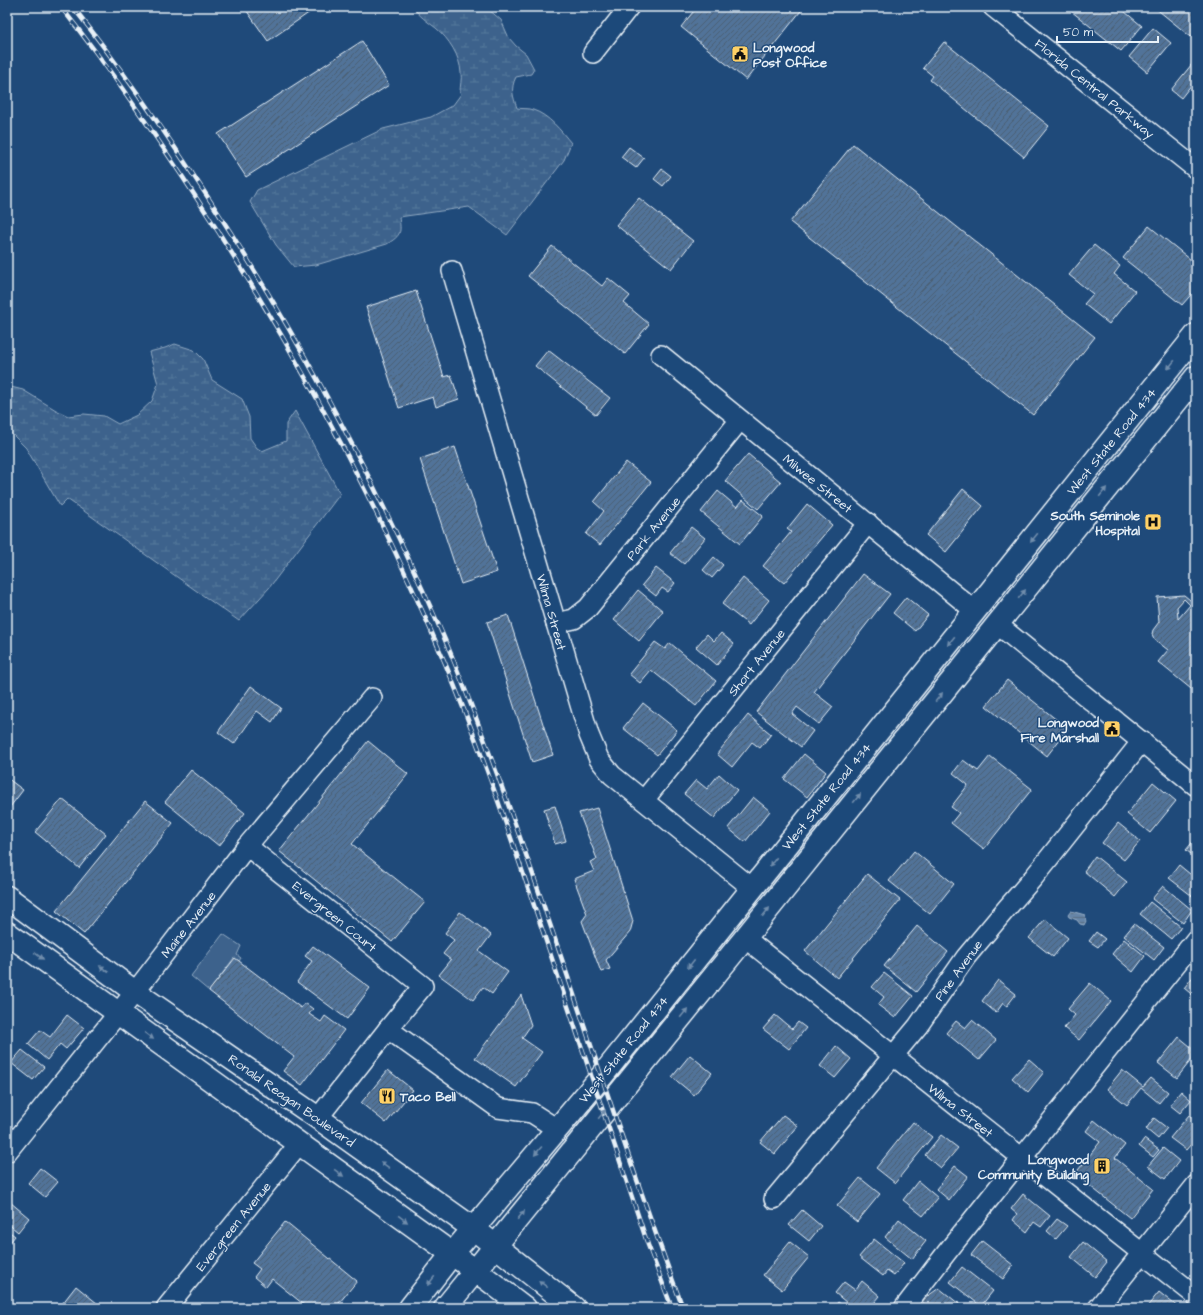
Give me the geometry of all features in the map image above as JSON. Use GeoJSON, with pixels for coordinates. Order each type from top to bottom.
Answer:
{"type":"FeatureCollection","features":[{"type":"Feature","properties":{"kind":"main road","name":"West State Road 434"},"geometry":{"type":"LineString","coordinates":[[410,1308],[452,1254],[601,1077],[1196,335]]}},
{"type":"Feature","properties":{"kind":"main road","name":"West State Road 434"},"geometry":{"type":"LineString","coordinates":[[445,1308],[476,1272],[1196,377]]}},
{"type":"Feature","properties":{"kind":"main road"},"geometry":{"type":"LineString","coordinates":[[997,624],[995,603],[1002,578]]}},
{"type":"Feature","properties":{"kind":"main road"},"geometry":{"type":"LineString","coordinates":[[967,661],[973,632],[975,611]]}},
{"type":"Feature","properties":{"kind":"main road","name":"Ronald Reagan Boulevard"},"geometry":{"type":"LineString","coordinates":[[7,897],[135,992],[318,1118],[474,1229],[574,1308]]}},
{"type":"Feature","properties":{"kind":"main road"},"geometry":{"type":"LineString","coordinates":[[7,933],[452,1254],[524,1308]]}},
{"type":"Feature","properties":{"kind":"main road"},"geometry":{"type":"LineString","coordinates":[[398,1155],[403,1162],[421,1175],[425,1180],[429,1197]]}},
{"type":"Feature","properties":{"kind":"street"},"geometry":{"type":"LineString","coordinates":[[593,53],[630,7]]}},
{"type":"Feature","properties":{"kind":"street","name":"Florida Central Parkway"},"geometry":{"type":"LineString","coordinates":[[993,7],[1196,169]]}},
{"type":"Feature","properties":{"kind":"street","name":"Wilma Street"},"geometry":{"type":"LineString","coordinates":[[452,271],[590,740],[599,759],[612,775],[752,888]]}},
{"type":"Feature","properties":{"kind":"street","name":"Milwee Street"},"geometry":{"type":"LineString","coordinates":[[661,354],[975,611]]}},
{"type":"Feature","properties":{"kind":"street","name":"Park Avenue"},"geometry":{"type":"LineString","coordinates":[[556,623],[574,619],[588,608],[740,420]]}},
{"type":"Feature","properties":{"kind":"street","name":"Short Avenue"},"geometry":{"type":"LineString","coordinates":[[644,800],[868,523]]}},
{"type":"Feature","properties":{"kind":"street"},"geometry":{"type":"LineString","coordinates":[[997,624],[1196,786]]}},
{"type":"Feature","properties":{"kind":"street","name":"Maine Avenue"},"geometry":{"type":"LineString","coordinates":[[7,1152],[135,992],[247,846],[372,698]]}},
{"type":"Feature","properties":{"kind":"street","name":"Pine Avenue"},"geometry":{"type":"LineString","coordinates":[[774,1199],[918,1026],[966,957],[1006,908],[1034,877],[1142,741]]}},
{"type":"Feature","properties":{"kind":"street","name":"Evergreen Court"},"geometry":{"type":"LineString","coordinates":[[247,846],[423,986],[388,1029]]}},
{"type":"Feature","properties":{"kind":"street","name":"Wilma Street"},"geometry":{"type":"LineString","coordinates":[[745,938],[1196,1296]]}},
{"type":"Feature","properties":{"kind":"street"},"geometry":{"type":"LineString","coordinates":[[904,1308],[1196,939]]}},
{"type":"Feature","properties":{"kind":"street"},"geometry":{"type":"LineString","coordinates":[[318,1118],[388,1029],[498,1108],[532,1113],[557,1129]]}},
{"type":"Feature","properties":{"kind":"street","name":"Evergreen Avenue"},"geometry":{"type":"LineString","coordinates":[[166,1308],[299,1144]]}},
{"type":"Feature","properties":{"kind":"street"},"geometry":{"type":"LineString","coordinates":[[1098,1308],[1196,1185]]}},
{"type":"Feature","properties":{"kind":"green space"},"geometry":{"type":"Polygon","coordinates":[[[413,7],[477,7],[488,9],[501,20],[509,38],[526,54],[534,69],[531,74],[516,77],[514,81],[513,96],[517,108],[531,109],[539,112],[559,129],[571,143],[564,160],[507,235],[469,207],[399,217],[399,233],[387,244],[316,265],[294,267],[276,245],[250,202],[257,190],[383,129],[431,117],[453,105],[461,94],[460,67],[453,48],[441,32],[421,16],[413,7]]]}},
{"type":"Feature","properties":{"kind":"green space"},"geometry":{"type":"Polygon","coordinates":[[[175,344],[194,350],[203,359],[212,380],[242,399],[249,417],[250,438],[257,448],[262,451],[286,441],[286,424],[295,411],[340,494],[269,588],[239,621],[67,499],[60,506],[26,448],[7,429],[7,386],[23,390],[68,416],[84,414],[104,416],[118,424],[137,415],[152,401],[158,384],[149,352],[175,344]]]}},
{"type":"Feature","properties":{"kind":"green space"},"geometry":{"type":"Polygon","coordinates":[[[223,934],[241,946],[237,955],[241,958],[239,961],[234,958],[209,991],[191,976],[223,934]]]}},
{"type":"Feature","properties":{"kind":"shaded area"},"geometry":{"type":"Polygon","coordinates":[[[1071,911],[1085,915],[1086,921],[1084,925],[1069,917],[1068,915],[1071,911]]]}},
{"type":"Feature","properties":{"kind":"building"},"geometry":{"type":"Polygon","coordinates":[[[244,7],[307,7],[310,12],[268,41],[244,7]]]}},
{"type":"Feature","properties":{"kind":"building","name":"Longwood Post Office"},"geometry":{"type":"Polygon","coordinates":[[[697,7],[804,7],[746,80],[681,27],[697,7]]]}},
{"type":"Feature","properties":{"kind":"building"},"geometry":{"type":"Polygon","coordinates":[[[1066,7],[1119,7],[1142,26],[1121,51],[1066,7]]]}},
{"type":"Feature","properties":{"kind":"building"},"geometry":{"type":"Polygon","coordinates":[[[1154,7],[1195,7],[1196,31],[1191,37],[1154,7]]]}},
{"type":"Feature","properties":{"kind":"building"},"geometry":{"type":"Polygon","coordinates":[[[1153,28],[1171,43],[1147,72],[1129,57],[1153,28]]]}},
{"type":"Feature","properties":{"kind":"building"},"geometry":{"type":"Polygon","coordinates":[[[362,41],[389,85],[246,177],[218,134],[362,41]]]}},
{"type":"Feature","properties":{"kind":"building"},"geometry":{"type":"Polygon","coordinates":[[[944,42],[1049,126],[1024,157],[930,80],[933,76],[923,68],[944,42]]]}},
{"type":"Feature","properties":{"kind":"building"},"geometry":{"type":"Polygon","coordinates":[[[1196,59],[1196,79],[1181,98],[1171,90],[1196,59]]]}},
{"type":"Feature","properties":{"kind":"building"},"geometry":{"type":"Polygon","coordinates":[[[853,144],[1095,337],[1033,415],[790,222],[853,144]]]}},
{"type":"Feature","properties":{"kind":"building"},"geometry":{"type":"Polygon","coordinates":[[[629,147],[644,158],[636,168],[621,157],[629,147]]]}},
{"type":"Feature","properties":{"kind":"building"},"geometry":{"type":"Polygon","coordinates":[[[662,169],[671,176],[663,186],[654,179],[662,169]]]}},
{"type":"Feature","properties":{"kind":"building"},"geometry":{"type":"Polygon","coordinates":[[[639,198],[693,241],[671,269],[616,225],[639,198]]]}},
{"type":"Feature","properties":{"kind":"building"},"geometry":{"type":"Polygon","coordinates":[[[1149,226],[1196,264],[1196,289],[1182,305],[1123,258],[1149,226]]]}},
{"type":"Feature","properties":{"kind":"building"},"geometry":{"type":"Polygon","coordinates":[[[1094,245],[1120,266],[1114,274],[1135,291],[1109,324],[1084,304],[1093,294],[1069,275],[1094,245]]]}},
{"type":"Feature","properties":{"kind":"building"},"geometry":{"type":"Polygon","coordinates":[[[552,246],[602,286],[608,278],[630,296],[624,303],[649,324],[625,354],[528,276],[552,246]]]}},
{"type":"Feature","properties":{"kind":"building"},"geometry":{"type":"Polygon","coordinates":[[[416,291],[444,377],[451,375],[459,399],[436,407],[433,397],[399,408],[366,307],[416,291]]]}},
{"type":"Feature","properties":{"kind":"building"},"geometry":{"type":"Polygon","coordinates":[[[548,350],[610,398],[596,415],[535,366],[548,350]]]}},
{"type":"Feature","properties":{"kind":"building"},"geometry":{"type":"Polygon","coordinates":[[[455,447],[497,572],[461,584],[420,459],[455,447]]]}},
{"type":"Feature","properties":{"kind":"building"},"geometry":{"type":"Polygon","coordinates":[[[748,454],[781,482],[758,509],[725,481],[748,454]]]}},
{"type":"Feature","properties":{"kind":"building"},"geometry":{"type":"Polygon","coordinates":[[[626,462],[651,482],[600,545],[586,534],[604,511],[594,502],[626,462]]]}},
{"type":"Feature","properties":{"kind":"building"},"geometry":{"type":"Polygon","coordinates":[[[963,489],[983,506],[946,552],[926,535],[963,489]]]}},
{"type":"Feature","properties":{"kind":"building"},"geometry":{"type":"Polygon","coordinates":[[[718,491],[737,507],[743,500],[763,516],[740,544],[701,512],[718,491]]]}},
{"type":"Feature","properties":{"kind":"building"},"geometry":{"type":"Polygon","coordinates":[[[807,504],[832,525],[784,583],[763,566],[791,532],[787,529],[807,504]]]}},
{"type":"Feature","properties":{"kind":"building"},"geometry":{"type":"Polygon","coordinates":[[[691,527],[705,538],[684,564],[670,553],[691,527]]]}},
{"type":"Feature","properties":{"kind":"building"},"geometry":{"type":"Polygon","coordinates":[[[714,557],[723,565],[712,578],[703,570],[714,557]]]}},
{"type":"Feature","properties":{"kind":"building"},"geometry":{"type":"Polygon","coordinates":[[[656,568],[675,583],[668,592],[662,588],[656,596],[642,585],[656,568]]]}},
{"type":"Feature","properties":{"kind":"building"},"geometry":{"type":"Polygon","coordinates":[[[863,574],[890,594],[814,692],[833,707],[819,724],[797,707],[792,714],[813,731],[801,747],[756,712],[863,574]]]}},
{"type":"Feature","properties":{"kind":"building"},"geometry":{"type":"Polygon","coordinates":[[[743,578],[769,600],[749,625],[722,604],[743,578]]]}},
{"type":"Feature","properties":{"kind":"building"},"geometry":{"type":"Polygon","coordinates":[[[638,590],[663,611],[639,641],[614,620],[638,590]]]}},
{"type":"Feature","properties":{"kind":"building"},"geometry":{"type":"Polygon","coordinates":[[[1184,595],[1196,605],[1196,693],[1158,662],[1168,650],[1154,639],[1152,634],[1159,622],[1157,597],[1184,595]],[[1184,599],[1177,607],[1178,619],[1190,605],[1184,599]]]}},
{"type":"Feature","properties":{"kind":"building"},"geometry":{"type":"Polygon","coordinates":[[[906,597],[928,615],[915,631],[893,613],[906,597]]]}},
{"type":"Feature","properties":{"kind":"building"},"geometry":{"type":"Polygon","coordinates":[[[508,615],[553,755],[532,762],[487,622],[508,615]]]}},
{"type":"Feature","properties":{"kind":"building"},"geometry":{"type":"Polygon","coordinates":[[[721,633],[734,644],[717,665],[696,647],[707,634],[714,641],[721,633]]]}},
{"type":"Feature","properties":{"kind":"building"},"geometry":{"type":"Polygon","coordinates":[[[655,642],[665,649],[670,643],[716,681],[696,706],[651,670],[640,683],[629,674],[655,642]]]}},
{"type":"Feature","properties":{"kind":"building"},"geometry":{"type":"Polygon","coordinates":[[[1007,680],[1068,729],[1047,756],[986,706],[1007,680]]]}},
{"type":"Feature","properties":{"kind":"building"},"geometry":{"type":"Polygon","coordinates":[[[251,686],[281,708],[272,722],[257,711],[234,744],[218,732],[251,686]]]}},
{"type":"Feature","properties":{"kind":"building"},"geometry":{"type":"Polygon","coordinates":[[[643,703],[677,730],[657,755],[623,728],[643,703]]]}},
{"type":"Feature","properties":{"kind":"building"},"geometry":{"type":"Polygon","coordinates":[[[748,715],[771,734],[760,748],[752,742],[732,767],[717,754],[748,715]]]}},
{"type":"Feature","properties":{"kind":"building"},"geometry":{"type":"Polygon","coordinates":[[[368,741],[408,774],[352,844],[425,902],[392,942],[279,851],[368,741]]]}},
{"type":"Feature","properties":{"kind":"building"},"geometry":{"type":"Polygon","coordinates":[[[804,754],[826,772],[807,797],[784,779],[804,754]]]}},
{"type":"Feature","properties":{"kind":"building"},"geometry":{"type":"Polygon","coordinates":[[[990,756],[1032,789],[984,849],[951,823],[959,813],[951,807],[968,785],[953,773],[963,760],[978,771],[990,756]]]}},
{"type":"Feature","properties":{"kind":"building"},"geometry":{"type":"Polygon","coordinates":[[[191,770],[245,813],[219,846],[165,802],[191,770]]]}},
{"type":"Feature","properties":{"kind":"building"},"geometry":{"type":"Polygon","coordinates":[[[719,774],[737,790],[714,818],[684,794],[696,780],[707,789],[719,774]]]}},
{"type":"Feature","properties":{"kind":"building"},"geometry":{"type":"Polygon","coordinates":[[[7,778],[23,790],[7,811],[7,778]]]}},
{"type":"Feature","properties":{"kind":"building"},"geometry":{"type":"Polygon","coordinates":[[[1153,782],[1176,801],[1150,833],[1127,814],[1153,782]]]}},
{"type":"Feature","properties":{"kind":"building"},"geometry":{"type":"Polygon","coordinates":[[[753,797],[770,811],[745,842],[728,828],[753,797]]]}},
{"type":"Feature","properties":{"kind":"building"},"geometry":{"type":"Polygon","coordinates":[[[62,799],[106,834],[79,868],[35,832],[62,799]]]}},
{"type":"Feature","properties":{"kind":"building"},"geometry":{"type":"Polygon","coordinates":[[[145,801],[173,823],[84,934],[56,911],[145,801]]]}},
{"type":"Feature","properties":{"kind":"building"},"geometry":{"type":"Polygon","coordinates":[[[555,806],[566,841],[555,844],[544,809],[555,806]]]}},
{"type":"Feature","properties":{"kind":"building"},"geometry":{"type":"Polygon","coordinates":[[[597,808],[633,921],[630,932],[606,960],[610,969],[601,972],[582,921],[587,914],[574,879],[594,871],[590,862],[597,859],[579,813],[597,808]]]}},
{"type":"Feature","properties":{"kind":"building"},"geometry":{"type":"Polygon","coordinates":[[[1118,823],[1140,841],[1124,860],[1102,843],[1118,823]]]}},
{"type":"Feature","properties":{"kind":"building"},"geometry":{"type":"Polygon","coordinates":[[[1196,838],[1196,858],[1186,850],[1196,838]]]}},
{"type":"Feature","properties":{"kind":"building"},"geometry":{"type":"Polygon","coordinates":[[[914,851],[954,884],[930,914],[889,881],[914,851]]]}},
{"type":"Feature","properties":{"kind":"building"},"geometry":{"type":"Polygon","coordinates":[[[1095,856],[1127,882],[1115,897],[1084,871],[1095,856]]]}},
{"type":"Feature","properties":{"kind":"building"},"geometry":{"type":"Polygon","coordinates":[[[1179,865],[1196,879],[1196,899],[1169,878],[1179,865]]]}},
{"type":"Feature","properties":{"kind":"building"},"geometry":{"type":"Polygon","coordinates":[[[867,874],[900,900],[837,978],[805,951],[867,874]]]}},
{"type":"Feature","properties":{"kind":"building"},"geometry":{"type":"Polygon","coordinates":[[[1163,886],[1192,910],[1183,923],[1152,899],[1163,886]]]}},
{"type":"Feature","properties":{"kind":"building"},"geometry":{"type":"Polygon","coordinates":[[[1150,902],[1181,927],[1171,939],[1140,914],[1150,902]]]}},
{"type":"Feature","properties":{"kind":"building"},"geometry":{"type":"Polygon","coordinates":[[[460,912],[491,935],[479,951],[508,972],[492,994],[483,987],[473,1000],[439,975],[451,960],[443,954],[454,940],[445,933],[460,912]]]}},
{"type":"Feature","properties":{"kind":"building"},"geometry":{"type":"Polygon","coordinates":[[[1045,919],[1068,938],[1053,957],[1029,938],[1045,919]]]}},
{"type":"Feature","properties":{"kind":"building"},"geometry":{"type":"Polygon","coordinates":[[[1134,924],[1164,947],[1154,960],[1124,936],[1134,924]]]}},
{"type":"Feature","properties":{"kind":"building"},"geometry":{"type":"Polygon","coordinates":[[[917,926],[948,952],[916,992],[884,966],[917,926]]]}},
{"type":"Feature","properties":{"kind":"building"},"geometry":{"type":"Polygon","coordinates":[[[1096,932],[1105,939],[1098,947],[1089,941],[1096,932]]]}},
{"type":"Feature","properties":{"kind":"building"},"geometry":{"type":"Polygon","coordinates":[[[1124,939],[1145,956],[1133,972],[1112,954],[1124,939]]]}},
{"type":"Feature","properties":{"kind":"building"},"geometry":{"type":"Polygon","coordinates":[[[313,946],[370,988],[347,1019],[297,982],[312,961],[305,956],[313,946]]]}},
{"type":"Feature","properties":{"kind":"building"},"geometry":{"type":"Polygon","coordinates":[[[235,958],[301,1008],[305,1003],[313,1009],[309,1014],[321,1022],[325,1016],[344,1030],[302,1085],[283,1071],[294,1057],[209,991],[235,958]]]}},
{"type":"Feature","properties":{"kind":"building"},"geometry":{"type":"Polygon","coordinates":[[[884,973],[913,996],[895,1018],[878,1005],[884,997],[872,987],[884,973]]]}},
{"type":"Feature","properties":{"kind":"building"},"geometry":{"type":"Polygon","coordinates":[[[1196,973],[1196,998],[1184,988],[1196,973]]]}},
{"type":"Feature","properties":{"kind":"building"},"geometry":{"type":"Polygon","coordinates":[[[998,980],[1016,994],[1007,1006],[1003,1003],[996,1013],[982,1001],[998,980]]]}},
{"type":"Feature","properties":{"kind":"building"},"geometry":{"type":"Polygon","coordinates":[[[1090,983],[1111,1001],[1079,1040],[1064,1028],[1075,1015],[1068,1009],[1090,983]]]}},
{"type":"Feature","properties":{"kind":"building"},"geometry":{"type":"Polygon","coordinates":[[[521,995],[531,1025],[522,1038],[542,1052],[516,1087],[475,1058],[521,995]]]}},
{"type":"Feature","properties":{"kind":"building"},"geometry":{"type":"Polygon","coordinates":[[[67,1015],[84,1028],[66,1049],[60,1044],[47,1060],[28,1044],[40,1030],[50,1037],[67,1015]]]}},
{"type":"Feature","properties":{"kind":"building"},"geometry":{"type":"Polygon","coordinates":[[[775,1015],[792,1029],[798,1022],[806,1028],[789,1049],[763,1029],[775,1015]]]}},
{"type":"Feature","properties":{"kind":"building"},"geometry":{"type":"Polygon","coordinates":[[[972,1020],[996,1040],[979,1060],[946,1033],[956,1021],[965,1028],[972,1020]]]}},
{"type":"Feature","properties":{"kind":"building"},"geometry":{"type":"Polygon","coordinates":[[[1179,1037],[1196,1051],[1196,1054],[1177,1078],[1158,1063],[1179,1037]]]}},
{"type":"Feature","properties":{"kind":"building"},"geometry":{"type":"Polygon","coordinates":[[[836,1046],[851,1059],[835,1078],[820,1066],[836,1046]]]}},
{"type":"Feature","properties":{"kind":"building"},"geometry":{"type":"Polygon","coordinates":[[[22,1050],[44,1067],[33,1080],[11,1063],[22,1050]]]}},
{"type":"Feature","properties":{"kind":"building"},"geometry":{"type":"Polygon","coordinates":[[[690,1055],[712,1073],[694,1095],[672,1077],[690,1055]]]}},
{"type":"Feature","properties":{"kind":"building"},"geometry":{"type":"Polygon","coordinates":[[[1029,1059],[1044,1072],[1028,1092],[1012,1078],[1029,1059]]]}},
{"type":"Feature","properties":{"kind":"building","name":"Taco Bell"},"geometry":{"type":"Polygon","coordinates":[[[388,1070],[413,1090],[386,1123],[361,1103],[388,1070]]]}},
{"type":"Feature","properties":{"kind":"building"},"geometry":{"type":"Polygon","coordinates":[[[1122,1070],[1143,1087],[1151,1078],[1168,1092],[1159,1103],[1141,1088],[1127,1105],[1107,1089],[1122,1070]]]}},
{"type":"Feature","properties":{"kind":"building"},"geometry":{"type":"Polygon","coordinates":[[[1181,1091],[1191,1100],[1180,1113],[1170,1105],[1181,1091]]]}},
{"type":"Feature","properties":{"kind":"building"},"geometry":{"type":"Polygon","coordinates":[[[783,1115],[798,1126],[775,1154],[760,1142],[783,1115]]]}},
{"type":"Feature","properties":{"kind":"building"},"geometry":{"type":"Polygon","coordinates":[[[1189,1115],[1196,1121],[1196,1138],[1186,1150],[1170,1138],[1189,1115]]]}},
{"type":"Feature","properties":{"kind":"building"},"geometry":{"type":"Polygon","coordinates":[[[1154,1118],[1167,1128],[1158,1139],[1146,1129],[1154,1118]]]}},
{"type":"Feature","properties":{"kind":"building","name":"Longwood Community Building"},"geometry":{"type":"Polygon","coordinates":[[[1094,1120],[1125,1145],[1115,1158],[1153,1189],[1130,1218],[1075,1174],[1100,1142],[1086,1131],[1094,1120]]]}},
{"type":"Feature","properties":{"kind":"building"},"geometry":{"type":"Polygon","coordinates":[[[913,1122],[932,1137],[895,1183],[876,1168],[913,1122]]]}},
{"type":"Feature","properties":{"kind":"building"},"geometry":{"type":"Polygon","coordinates":[[[941,1135],[958,1148],[941,1168],[925,1155],[941,1135]]]}},
{"type":"Feature","properties":{"kind":"building"},"geometry":{"type":"Polygon","coordinates":[[[1144,1139],[1159,1150],[1153,1157],[1139,1146],[1144,1139]]]}},
{"type":"Feature","properties":{"kind":"building"},"geometry":{"type":"Polygon","coordinates":[[[1163,1148],[1179,1161],[1165,1179],[1148,1166],[1163,1148]]]}},
{"type":"Feature","properties":{"kind":"building"},"geometry":{"type":"Polygon","coordinates":[[[955,1166],[968,1176],[949,1200],[936,1189],[955,1166]]]}},
{"type":"Feature","properties":{"kind":"building"},"geometry":{"type":"Polygon","coordinates":[[[40,1168],[58,1182],[45,1197],[28,1183],[40,1168]]]}},
{"type":"Feature","properties":{"kind":"building"},"geometry":{"type":"Polygon","coordinates":[[[860,1178],[880,1194],[857,1222],[837,1206],[860,1178]]]}},
{"type":"Feature","properties":{"kind":"building"},"geometry":{"type":"Polygon","coordinates":[[[918,1181],[938,1198],[923,1216],[903,1200],[918,1181]]]}},
{"type":"Feature","properties":{"kind":"building"},"geometry":{"type":"Polygon","coordinates":[[[1023,1194],[1050,1216],[1041,1227],[1034,1222],[1027,1232],[1013,1220],[1017,1214],[1011,1209],[1023,1194]]]}},
{"type":"Feature","properties":{"kind":"building"},"geometry":{"type":"Polygon","coordinates":[[[10,1202],[29,1218],[18,1232],[7,1223],[7,1206],[10,1202]]]}},
{"type":"Feature","properties":{"kind":"building"},"geometry":{"type":"Polygon","coordinates":[[[802,1210],[821,1226],[809,1241],[789,1225],[802,1210]]]}},
{"type":"Feature","properties":{"kind":"building"},"geometry":{"type":"Polygon","coordinates":[[[899,1219],[926,1241],[912,1259],[885,1237],[899,1219]]]}},
{"type":"Feature","properties":{"kind":"building"},"geometry":{"type":"Polygon","coordinates":[[[1057,1219],[1067,1226],[1056,1239],[1047,1231],[1057,1219]]]}},
{"type":"Feature","properties":{"kind":"building"},"geometry":{"type":"Polygon","coordinates":[[[285,1222],[357,1281],[335,1308],[308,1308],[272,1279],[266,1287],[254,1277],[260,1269],[252,1263],[285,1222]]]}},
{"type":"Feature","properties":{"kind":"building"},"geometry":{"type":"Polygon","coordinates":[[[7,1230],[15,1236],[7,1246],[7,1230]]]}},
{"type":"Feature","properties":{"kind":"building"},"geometry":{"type":"Polygon","coordinates":[[[874,1239],[904,1263],[894,1276],[887,1271],[883,1276],[859,1257],[874,1239]]]}},
{"type":"Feature","properties":{"kind":"building"},"geometry":{"type":"Polygon","coordinates":[[[982,1241],[1013,1265],[1003,1279],[971,1255],[982,1241]]]}},
{"type":"Feature","properties":{"kind":"building"},"geometry":{"type":"Polygon","coordinates":[[[790,1242],[809,1257],[782,1290],[763,1275],[790,1242]]]}},
{"type":"Feature","properties":{"kind":"building"},"geometry":{"type":"Polygon","coordinates":[[[1083,1242],[1107,1262],[1095,1277],[1071,1257],[1083,1242]]]}},
{"type":"Feature","properties":{"kind":"building"},"geometry":{"type":"Polygon","coordinates":[[[962,1267],[993,1291],[981,1306],[950,1282],[962,1267]]]}},
{"type":"Feature","properties":{"kind":"building"},"geometry":{"type":"Polygon","coordinates":[[[862,1281],[880,1296],[870,1308],[853,1308],[835,1293],[844,1282],[855,1290],[862,1281]]]}},
{"type":"Feature","properties":{"kind":"building"},"geometry":{"type":"Polygon","coordinates":[[[76,1286],[103,1308],[67,1308],[62,1304],[76,1286]]]}},
{"type":"Feature","properties":{"kind":"building"},"geometry":{"type":"Polygon","coordinates":[[[939,1288],[964,1308],[931,1308],[921,1301],[939,1288]]]}},
{"type":"Feature","properties":{"kind":"building"},"geometry":{"type":"Polygon","coordinates":[[[1159,1292],[1179,1308],[1146,1308],[1159,1292]]]}},
{"type":"Feature","properties":{"kind":"building"},"geometry":{"type":"Polygon","coordinates":[[[838,1302],[846,1308],[833,1308],[838,1302]]]}},
{"type":"Feature","properties":{"kind":"building"},"geometry":{"type":"Polygon","coordinates":[[[202,1303],[209,1308],[198,1308],[202,1303]]]}},
{"type":"Feature","properties":{"kind":"railway"},"geometry":{"type":"LineString","coordinates":[[61,7],[116,79],[151,129],[270,315],[333,428],[392,544],[445,663],[482,757],[538,917],[648,1245],[672,1308]]}},
{"type":"Feature","properties":{"kind":"railway"},"geometry":{"type":"LineString","coordinates":[[73,7],[110,55],[162,128],[238,243],[336,414],[402,545],[449,649],[486,744],[683,1308]]}},
{"type":"Feature","properties":{"kind":"place","name":"Longwood Post Office"},"geometry":{"type":"Point","coordinates":[740,54]}},
{"type":"Feature","properties":{"kind":"place","name":"South Seminole Hospital"},"geometry":{"type":"Point","coordinates":[1153,522]}},
{"type":"Feature","properties":{"kind":"place","name":"Longwood Fire Marshall"},"geometry":{"type":"Point","coordinates":[1112,729]}},
{"type":"Feature","properties":{"kind":"place","name":"Taco Bell"},"geometry":{"type":"Point","coordinates":[387,1096]}},
{"type":"Feature","properties":{"kind":"place","name":"Longwood Community Building"},"geometry":{"type":"Point","coordinates":[1102,1166]}}]}
